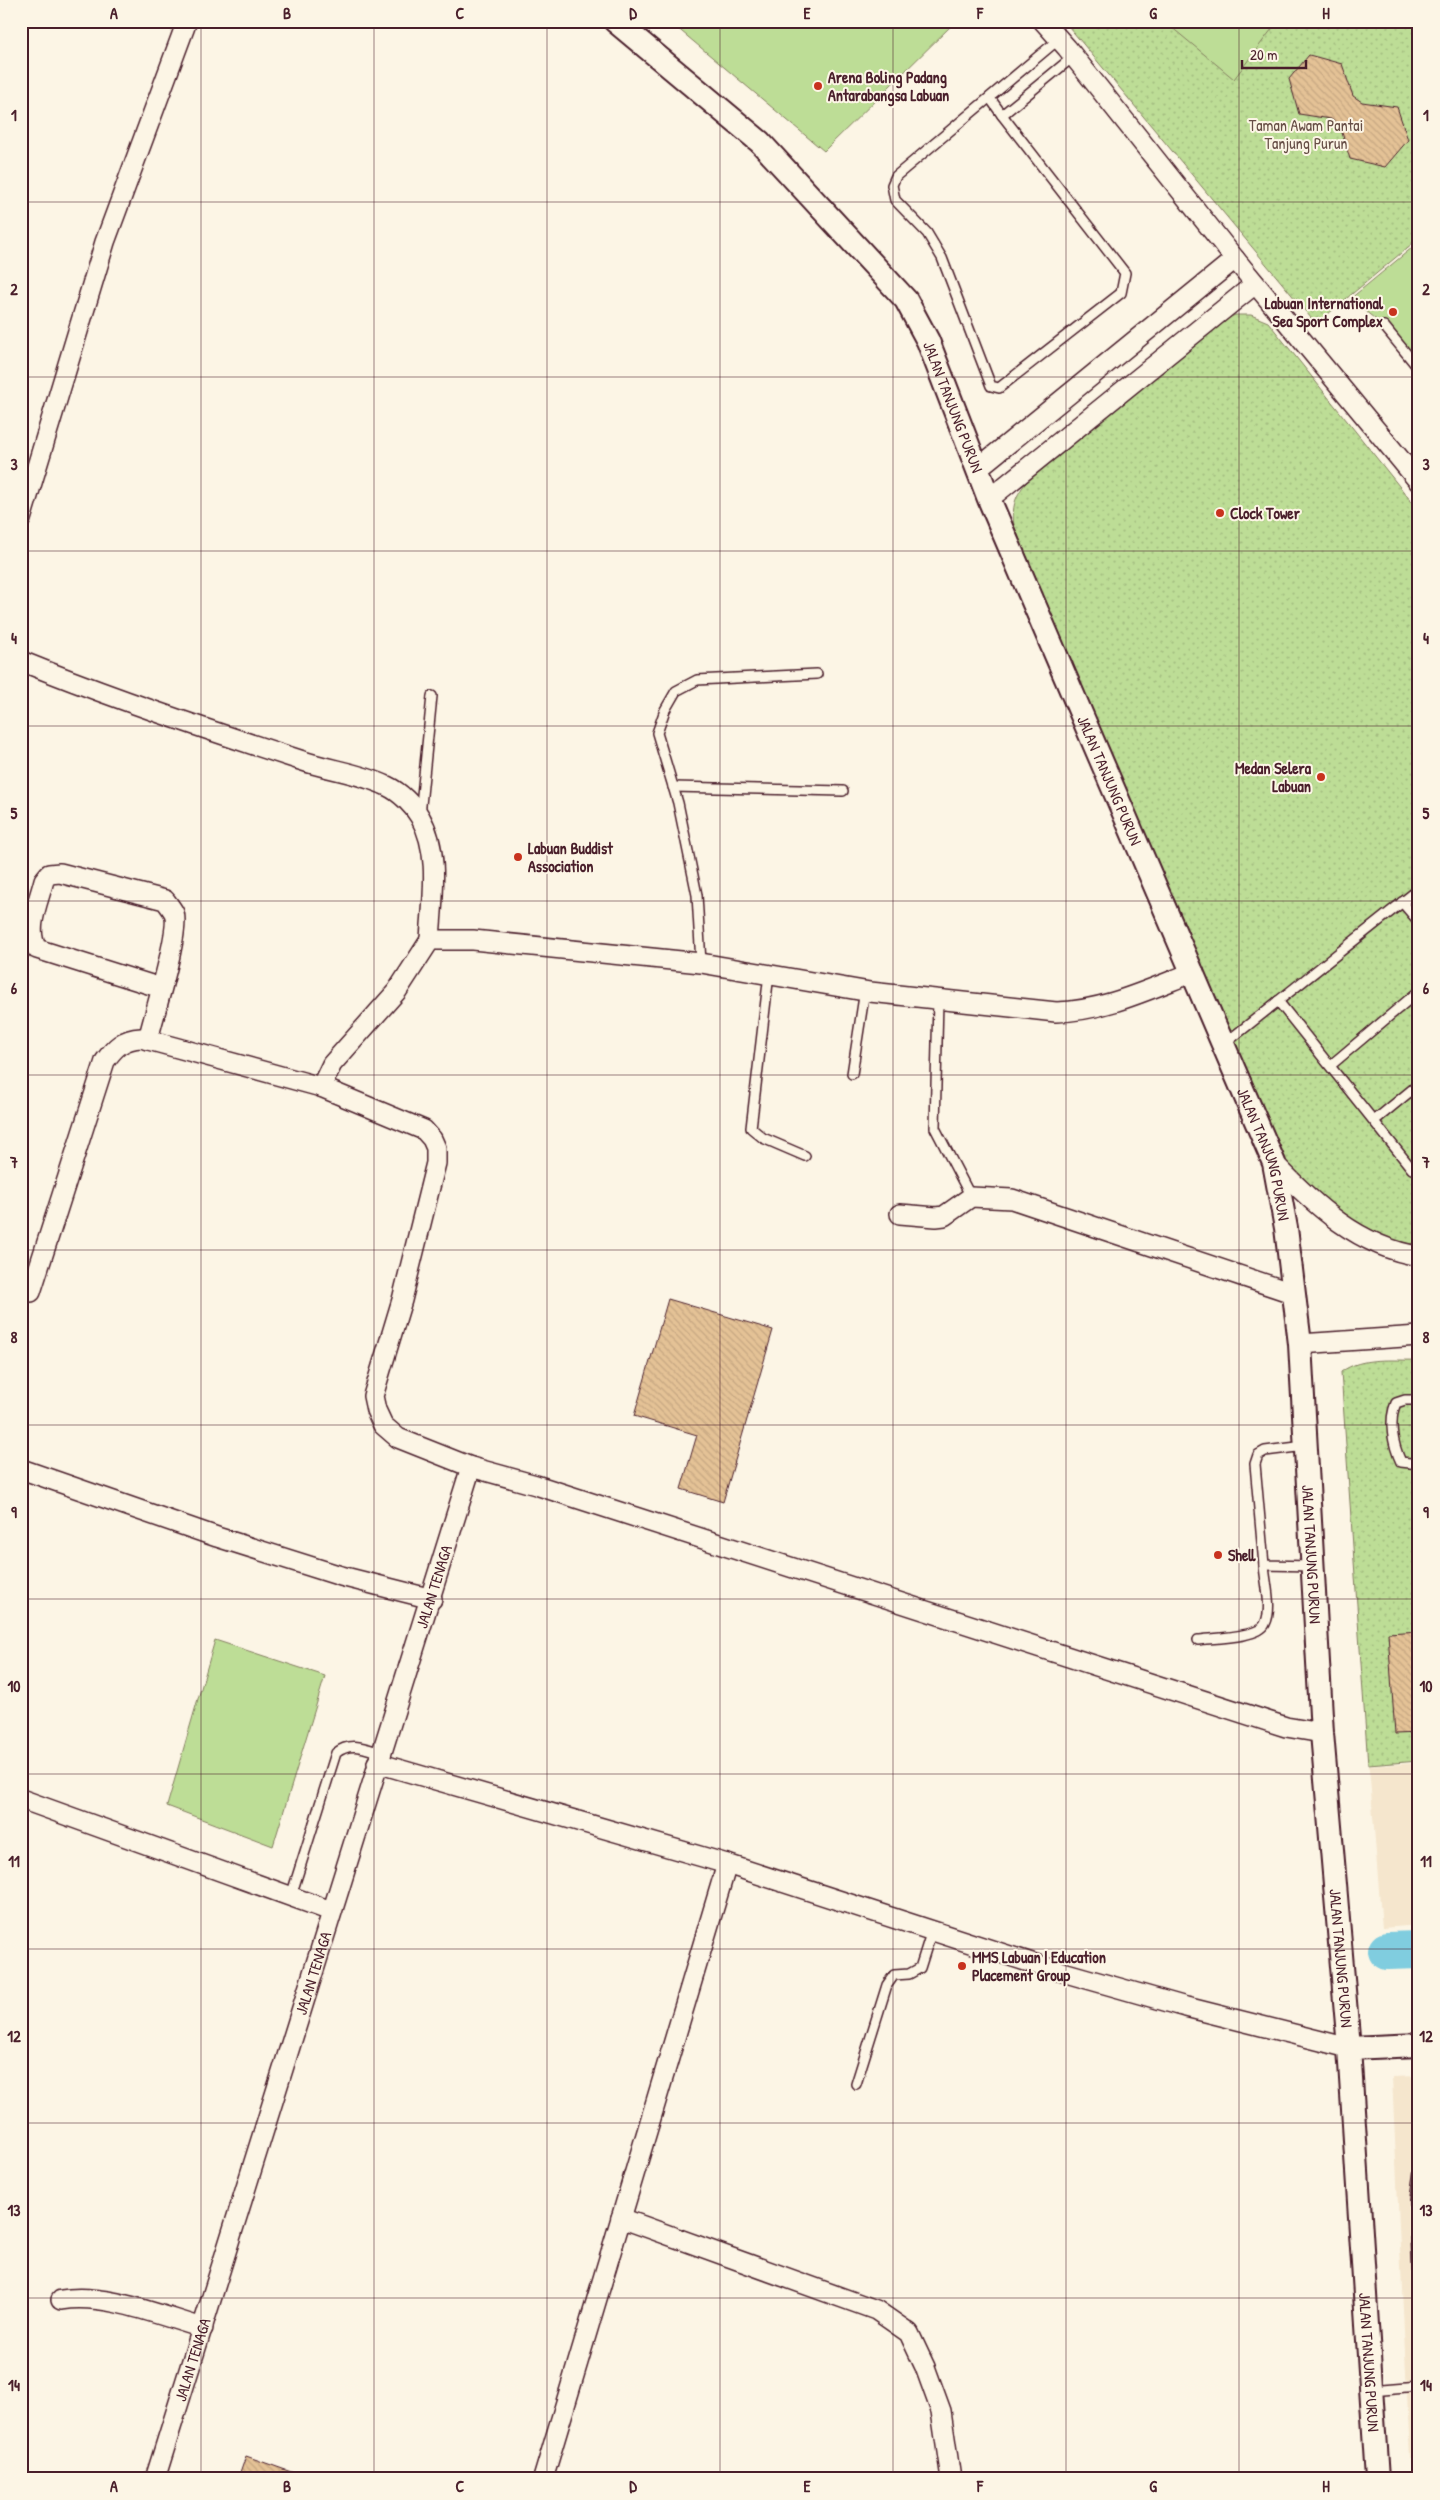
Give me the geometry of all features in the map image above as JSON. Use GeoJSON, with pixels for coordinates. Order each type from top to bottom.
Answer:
{"type":"FeatureCollection","features":[{"type":"Feature","properties":{"kind":"street"},"geometry":{"type":"LineString","coordinates":[[21,519],[105,242],[187,21]]}},
{"type":"Feature","properties":{"kind":"street","name":"JALAN TANJUNG PURUN"},"geometry":{"type":"LineString","coordinates":[[615,21],[760,142],[906,300],[928,341],[989,499],[1194,972],[1222,1045],[1274,1163],[1286,1228],[1292,1293],[1300,1344],[1322,1733],[1349,2048],[1377,2479]]}},
{"type":"Feature","properties":{"kind":"street"},"geometry":{"type":"LineString","coordinates":[[1043,21],[1074,56],[1254,284],[1419,482]]}},
{"type":"Feature","properties":{"kind":"street"},"geometry":{"type":"LineString","coordinates":[[977,469],[1235,259]]}},
{"type":"Feature","properties":{"kind":"street"},"geometry":{"type":"LineString","coordinates":[[989,499],[1254,284]]}},
{"type":"Feature","properties":{"kind":"street"},"geometry":{"type":"LineString","coordinates":[[21,661],[64,678],[302,761],[369,779],[389,787],[407,801],[420,818],[427,836],[434,872],[430,940],[397,991],[332,1064],[321,1087]]}},
{"type":"Feature","properties":{"kind":"street"},"geometry":{"type":"LineString","coordinates":[[148,1040],[161,988],[176,927],[174,913],[165,900],[60,872],[49,874],[44,880],[32,931],[33,942],[37,949],[161,988]]}},
{"type":"Feature","properties":{"kind":"street"},"geometry":{"type":"LineString","coordinates":[[430,940],[473,940],[701,964],[938,1000],[1056,1012],[1079,1012],[1103,1006],[1194,972]]}},
{"type":"Feature","properties":{"kind":"street"},"geometry":{"type":"LineString","coordinates":[[31,1292],[105,1061],[115,1047],[128,1038],[148,1040],[321,1087],[424,1130],[436,1148],[436,1163],[416,1246],[372,1396],[383,1426],[398,1438],[471,1467],[536,1485],[1286,1727],[1322,1733]]}},
{"type":"Feature","properties":{"kind":"street"},"geometry":{"type":"LineString","coordinates":[[1274,1163],[1304,1194],[1345,1227],[1398,1252],[1419,1256]]}},
{"type":"Feature","properties":{"kind":"street"},"geometry":{"type":"LineString","coordinates":[[900,1214],[944,1216],[971,1197],[1012,1199],[1292,1293]]}},
{"type":"Feature","properties":{"kind":"street"},"geometry":{"type":"LineString","coordinates":[[1300,1344],[1419,1336]]}},
{"type":"Feature","properties":{"kind":"street","name":"JALAN TENAGA"},"geometry":{"type":"LineString","coordinates":[[155,2479],[379,1758],[432,1599],[471,1467]]}},
{"type":"Feature","properties":{"kind":"street"},"geometry":{"type":"LineString","coordinates":[[21,1469],[218,1537],[341,1576],[432,1599]]}},
{"type":"Feature","properties":{"kind":"street"},"geometry":{"type":"LineString","coordinates":[[379,1758],[727,1864],[1038,1965],[1177,2005],[1349,2048],[1419,2045]]}},
{"type":"Feature","properties":{"kind":"street"},"geometry":{"type":"LineString","coordinates":[[21,1799],[331,1911]]}},
{"type":"Feature","properties":{"kind":"street"},"geometry":{"type":"LineString","coordinates":[[543,2479],[727,1864]]}},
{"type":"Feature","properties":{"kind":"street"},"geometry":{"type":"LineString","coordinates":[[621,2218],[876,2310],[895,2321],[909,2333],[941,2411],[951,2479]]}},
{"type":"Feature","properties":{"kind":"street"},"geometry":{"type":"LineString","coordinates":[[61,2300],[76,2297],[95,2299],[203,2328]]}},
{"type":"Feature","properties":{"kind":"lane"},"geometry":{"type":"LineString","coordinates":[[990,98],[1125,273],[1121,293],[999,388],[991,386],[942,258],[927,233],[895,200],[892,185],[896,176],[1059,40]]}},
{"type":"Feature","properties":{"kind":"lane"},"geometry":{"type":"LineString","coordinates":[[1002,115],[1074,56]]}},
{"type":"Feature","properties":{"kind":"lane"},"geometry":{"type":"LineString","coordinates":[[1384,326],[1419,369]]}},
{"type":"Feature","properties":{"kind":"lane"},"geometry":{"type":"LineString","coordinates":[[701,964],[697,895],[673,786],[658,733],[664,710],[676,691],[696,680],[817,674]]}},
{"type":"Feature","properties":{"kind":"lane"},"geometry":{"type":"LineString","coordinates":[[420,818],[432,696]]}},
{"type":"Feature","properties":{"kind":"lane"},"geometry":{"type":"LineString","coordinates":[[673,786],[842,791]]}},
{"type":"Feature","properties":{"kind":"lane"},"geometry":{"type":"LineString","coordinates":[[1222,1045],[1419,889]]}},
{"type":"Feature","properties":{"kind":"lane"},"geometry":{"type":"LineString","coordinates":[[1402,902],[1419,922]]}},
{"type":"Feature","properties":{"kind":"lane"},"geometry":{"type":"LineString","coordinates":[[768,974],[751,1128],[763,1138],[806,1156]]}},
{"type":"Feature","properties":{"kind":"lane"},"geometry":{"type":"LineString","coordinates":[[852,1074],[865,990]]}},
{"type":"Feature","properties":{"kind":"lane"},"geometry":{"type":"LineString","coordinates":[[1331,1065],[1419,991]]}},
{"type":"Feature","properties":{"kind":"lane"},"geometry":{"type":"LineString","coordinates":[[938,1000],[935,1128],[971,1197]]}},
{"type":"Feature","properties":{"kind":"lane"},"geometry":{"type":"LineString","coordinates":[[1278,1001],[1331,1065],[1412,1169],[1419,1164]]}},
{"type":"Feature","properties":{"kind":"lane"},"geometry":{"type":"LineString","coordinates":[[1374,1122],[1419,1084]]}},
{"type":"Feature","properties":{"kind":"lane"},"geometry":{"type":"LineString","coordinates":[[1419,1400],[1405,1400],[1396,1403],[1392,1413],[1394,1448],[1400,1462],[1419,1464]]}},
{"type":"Feature","properties":{"kind":"lane"},"geometry":{"type":"LineString","coordinates":[[1198,1640],[1256,1633],[1265,1625],[1268,1610],[1255,1464],[1258,1455],[1265,1451],[1305,1446]]}},
{"type":"Feature","properties":{"kind":"lane"},"geometry":{"type":"LineString","coordinates":[[1264,1566],[1314,1566]]}},
{"type":"Feature","properties":{"kind":"lane"},"geometry":{"type":"LineString","coordinates":[[291,1896],[336,1753],[342,1748],[351,1746],[379,1758]]}},
{"type":"Feature","properties":{"kind":"lane"},"geometry":{"type":"LineString","coordinates":[[856,2084],[887,1985],[894,1975],[909,1974],[920,1968],[932,1930]]}},
{"type":"Feature","properties":{"kind":"lane"},"geometry":{"type":"LineString","coordinates":[[1419,2171],[1416,2200],[1419,2310]]}},
{"type":"Feature","properties":{"kind":"lane"},"geometry":{"type":"LineString","coordinates":[[1371,2390],[1419,2386]]}},
{"type":"Feature","properties":{"kind":"shaded area"},"geometry":{"type":"Polygon","coordinates":[[[1419,1763],[1419,1925],[1382,1928],[1369,1766],[1419,1763]]]}},
{"type":"Feature","properties":{"kind":"shaded area"},"geometry":{"type":"Polygon","coordinates":[[[1419,2076],[1419,2479],[1411,2479],[1392,2077],[1419,2076]]]}},
{"type":"Feature","properties":{"kind":"green space","name":"Arena Boling Padang Antarabangsa Labuan"},"geometry":{"type":"Polygon","coordinates":[[[669,21],[956,21],[824,151],[669,21]]]}},
{"type":"Feature","properties":{"kind":"green space","name":"Taman Awam Pantai Tanjung Purun"},"geometry":{"type":"Polygon","coordinates":[[[1064,21],[1419,21],[1419,238],[1316,324],[1064,21]]]}},
{"type":"Feature","properties":{"kind":"green space"},"geometry":{"type":"Polygon","coordinates":[[[1164,21],[1278,21],[1234,79],[1164,21]]]}},
{"type":"Feature","properties":{"kind":"green space","name":"Labuan International Sea Sport Complex"},"geometry":{"type":"Polygon","coordinates":[[[1419,242],[1419,369],[1384,326],[1350,299],[1419,242]]]}},
{"type":"Feature","properties":{"kind":"green space"},"geometry":{"type":"Polygon","coordinates":[[[1235,315],[1251,315],[1268,322],[1419,511],[1419,1246],[1404,1243],[1374,1232],[1332,1209],[1309,1189],[1281,1156],[1014,526],[1013,516],[1016,500],[1023,487],[1039,467],[1220,322],[1235,315]]]}},
{"type":"Feature","properties":{"kind":"green space"},"geometry":{"type":"Polygon","coordinates":[[[1419,1360],[1419,1761],[1368,1765],[1341,1372],[1349,1367],[1368,1361],[1419,1360]]]}},
{"type":"Feature","properties":{"kind":"green space"},"geometry":{"type":"Polygon","coordinates":[[[215,1640],[325,1676],[273,1846],[167,1806],[215,1640]]]}},
{"type":"Feature","properties":{"kind":"building"},"geometry":{"type":"Polygon","coordinates":[[[1309,55],[1342,64],[1353,96],[1362,102],[1397,107],[1408,140],[1385,167],[1350,159],[1340,126],[1331,119],[1299,114],[1289,79],[1309,55]]]}},
{"type":"Feature","properties":{"kind":"building"},"geometry":{"type":"Polygon","coordinates":[[[668,1299],[773,1330],[723,1502],[681,1489],[697,1435],[634,1416],[668,1299]]]}},
{"type":"Feature","properties":{"kind":"building"},"geometry":{"type":"Polygon","coordinates":[[[1419,1631],[1419,1733],[1395,1734],[1388,1633],[1419,1631]]]}},
{"type":"Feature","properties":{"kind":"building"},"geometry":{"type":"Polygon","coordinates":[[[246,2456],[311,2479],[238,2479],[246,2456]]]}},
{"type":"Feature","properties":{"kind":"waterway"},"geometry":{"type":"LineString","coordinates":[[1387,1951],[1419,1950]]}},
{"type":"Feature","properties":{"kind":"place","name":"Arena Boling Padang Antarabangsa Labuan"},"geometry":{"type":"Point","coordinates":[818,86]}},
{"type":"Feature","properties":{"kind":"place","name":"Labuan International Sea Sport Complex"},"geometry":{"type":"Point","coordinates":[1393,312]}},
{"type":"Feature","properties":{"kind":"place","name":"Clock Tower"},"geometry":{"type":"Point","coordinates":[1220,513]}},
{"type":"Feature","properties":{"kind":"place","name":"Medan Selera Labuan"},"geometry":{"type":"Point","coordinates":[1321,777]}},
{"type":"Feature","properties":{"kind":"place","name":"Labuan Buddist Association"},"geometry":{"type":"Point","coordinates":[518,857]}},
{"type":"Feature","properties":{"kind":"place","name":"Shell"},"geometry":{"type":"Point","coordinates":[1218,1555]}},
{"type":"Feature","properties":{"kind":"place","name":"MMS Labuan | Education Placement Group"},"geometry":{"type":"Point","coordinates":[962,1966]}}]}
